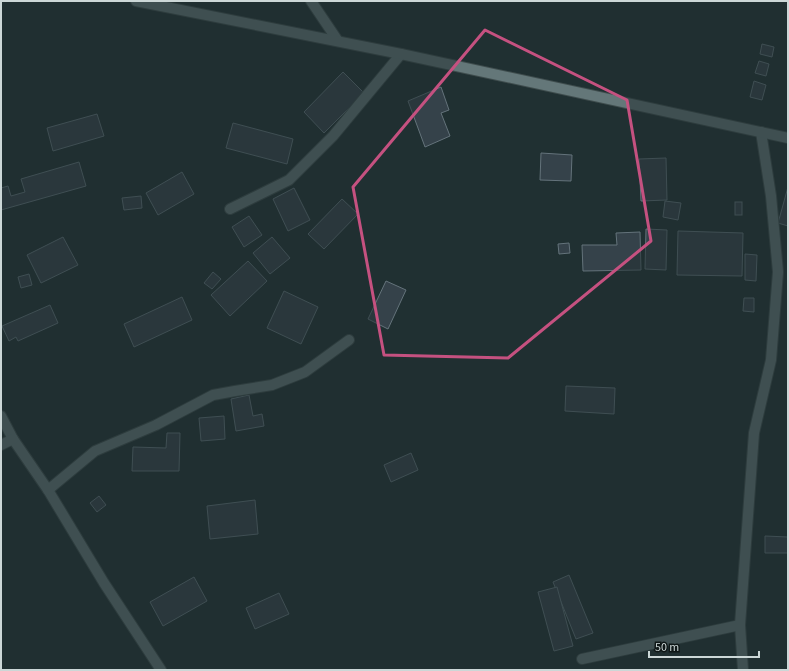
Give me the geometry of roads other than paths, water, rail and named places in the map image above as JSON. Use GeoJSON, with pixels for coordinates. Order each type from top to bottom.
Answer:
{"type":"FeatureCollection","features":[{"type":"Feature","properties":{"kind":"street"},"geometry":{"type":"LineString","coordinates":[[136,1],[401,54],[788,138]]}},
{"type":"Feature","properties":{"kind":"street"},"geometry":{"type":"LineString","coordinates":[[311,1],[338,41]]}},
{"type":"Feature","properties":{"kind":"street"},"geometry":{"type":"LineString","coordinates":[[230,209],[289,180],[333,136],[401,54]]}},
{"type":"Feature","properties":{"kind":"street"},"geometry":{"type":"LineString","coordinates":[[743,670],[740,625],[754,433],[771,360],[778,272],[771,196],[761,132]]}},
{"type":"Feature","properties":{"kind":"street"},"geometry":{"type":"LineString","coordinates":[[48,490],[95,451],[156,426],[213,396],[272,385],[305,372],[349,340]]}},
{"type":"Feature","properties":{"kind":"street"},"geometry":{"type":"LineString","coordinates":[[1,416],[13,439],[48,490],[104,583],[161,670]]}},
{"type":"Feature","properties":{"kind":"street"},"geometry":{"type":"LineString","coordinates":[[1,445],[13,439]]}},
{"type":"Feature","properties":{"kind":"street"},"geometry":{"type":"LineString","coordinates":[[582,659],[740,625]]}}]}
